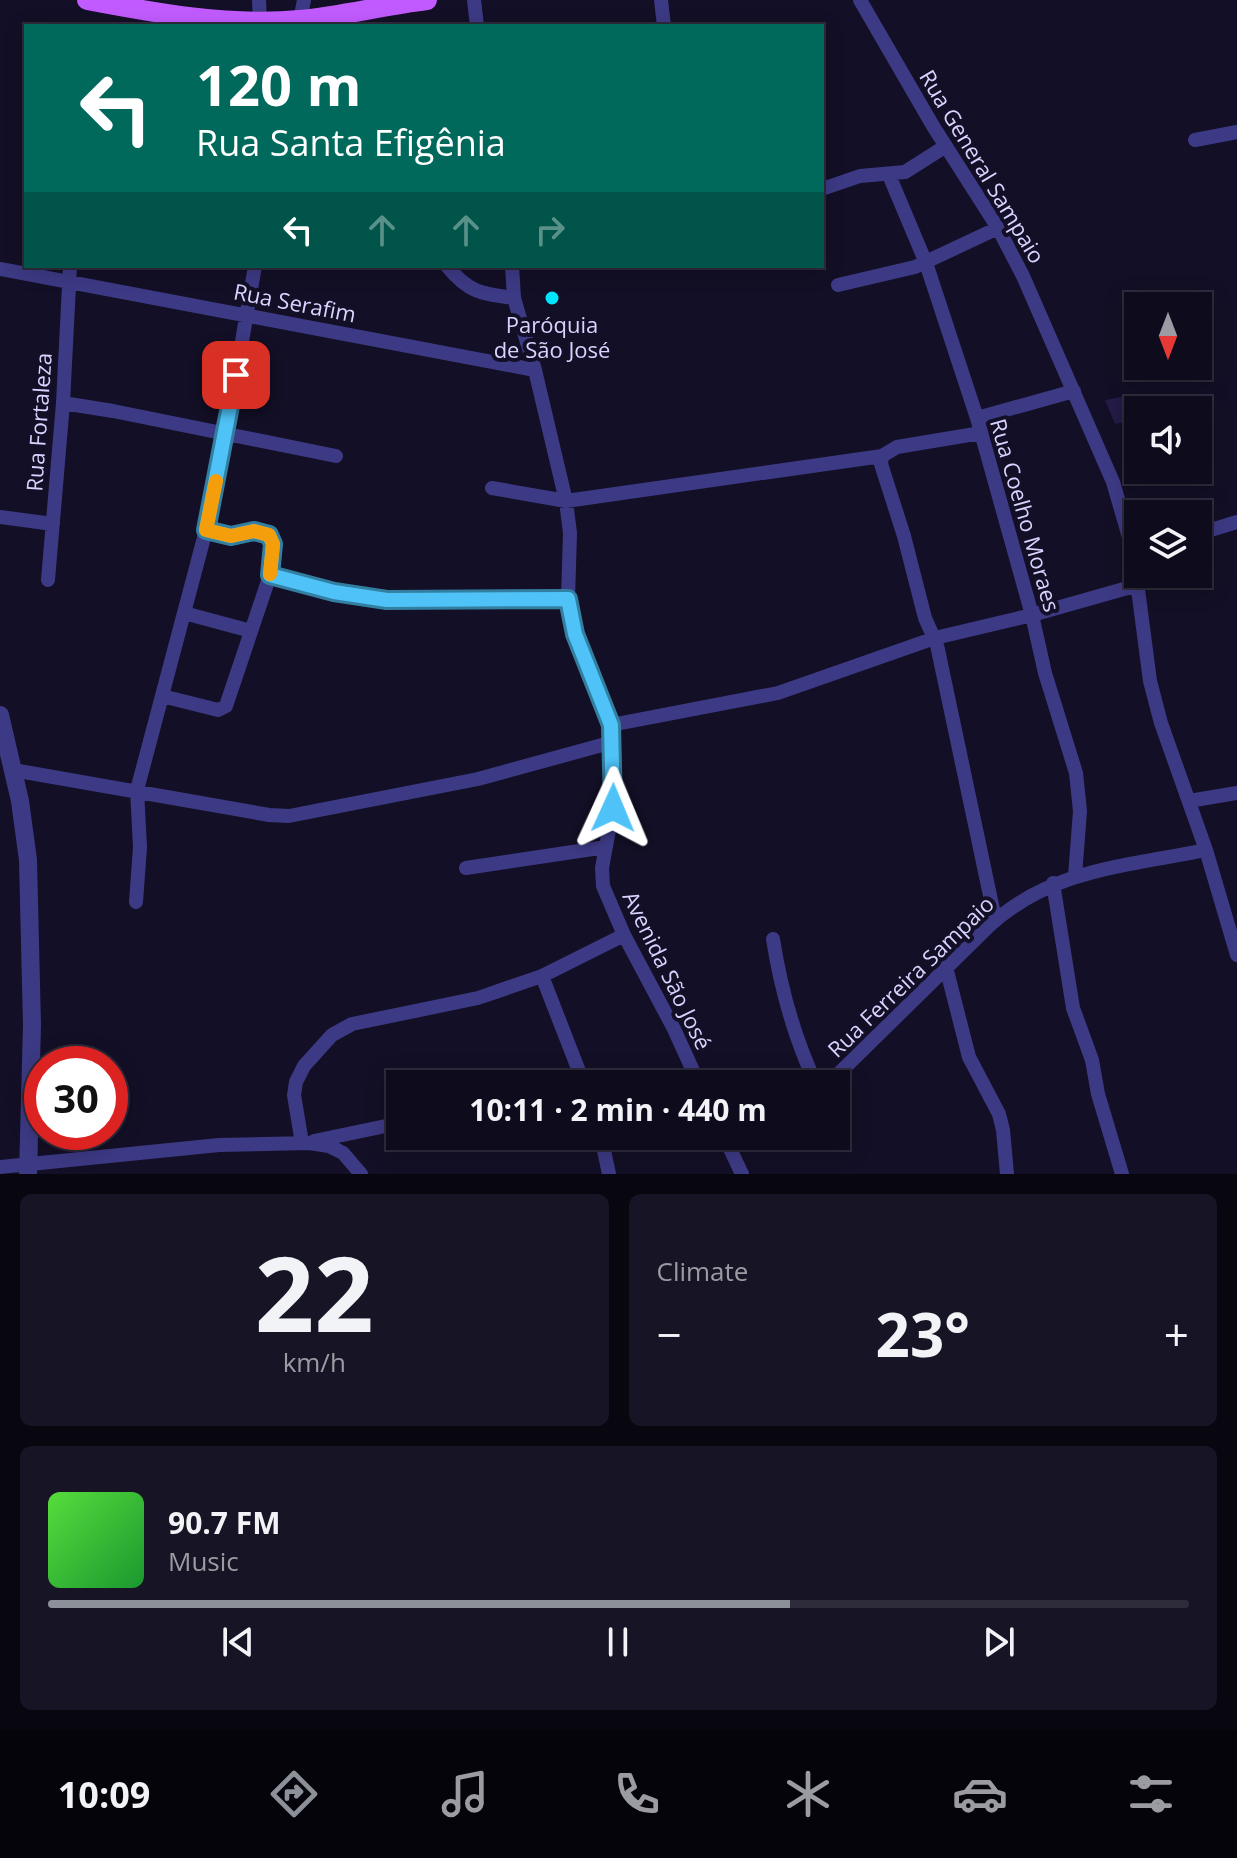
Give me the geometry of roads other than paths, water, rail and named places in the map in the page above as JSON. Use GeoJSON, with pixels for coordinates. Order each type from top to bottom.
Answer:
{"type":"FeatureCollection","features":[{"type":"Feature","properties":{"kind":"main road"},"geometry":{"type":"LineString","coordinates":[[87,0],[301,15],[427,0]]}},
{"type":"Feature","properties":{"kind":"street"},"geometry":{"type":"LineString","coordinates":[[474,0],[477,24]]}},
{"type":"Feature","properties":{"kind":"street"},"geometry":{"type":"LineString","coordinates":[[661,0],[664,24]]}},
{"type":"Feature","properties":{"kind":"street","name":"Rua General Sampaio"},"geometry":{"type":"LineString","coordinates":[[860,0],[998,228],[1023,276],[1113,482],[1124,516]]}},
{"type":"Feature","properties":{"kind":"street"},"geometry":{"type":"LineString","coordinates":[[1195,140],[1237,132]]}},
{"type":"Feature","properties":{"kind":"street"},"geometry":{"type":"LineString","coordinates":[[824,188],[860,176],[905,172],[946,146]]}},
{"type":"Feature","properties":{"kind":"street","name":"Rua Coelho Moraes"},"geometry":{"type":"LineString","coordinates":[[889,175],[926,263],[979,426],[1032,615],[1045,673],[1079,784],[1079,848],[1075,876]]}},
{"type":"Feature","properties":{"kind":"street"},"geometry":{"type":"LineString","coordinates":[[838,285],[926,263],[998,228]]}},
{"type":"Feature","properties":{"kind":"street","name":"Rua Fortaleza"},"geometry":{"type":"LineString","coordinates":[[48,580],[63,403],[70,268]]}},
{"type":"Feature","properties":{"kind":"street"},"geometry":{"type":"LineString","coordinates":[[136,902],[140,847],[137,790],[206,530],[255,268]]}},
{"type":"Feature","properties":{"kind":"street"},"geometry":{"type":"LineString","coordinates":[[449,268],[465,286],[477,293],[514,298]]}},
{"type":"Feature","properties":{"kind":"street","name":"Avenida São José"},"geometry":{"type":"LineString","coordinates":[[512,268],[514,298],[535,370],[566,501],[570,533],[568,599],[575,634],[611,725],[613,808],[602,868],[603,886],[624,935],[693,1070]]}},
{"type":"Feature","properties":{"kind":"street","name":"Rua Serafim"},"geometry":{"type":"LineString","coordinates":[[0,269],[535,370]]}},
{"type":"Feature","properties":{"kind":"street"},"geometry":{"type":"LineString","coordinates":[[492,488],[566,501],[882,456],[897,447],[979,426],[1074,391]]}},
{"type":"Feature","properties":{"kind":"street"},"geometry":{"type":"LineString","coordinates":[[63,403],[336,456]]}},
{"type":"Feature","properties":{"kind":"street"},"geometry":{"type":"LineString","coordinates":[[882,456],[883,476],[904,536],[925,618],[935,638],[995,919]]}},
{"type":"Feature","properties":{"kind":"street"},"geometry":{"type":"LineString","coordinates":[[0,517],[53,524]]}},
{"type":"Feature","properties":{"kind":"street"},"geometry":{"type":"LineString","coordinates":[[1212,530],[1237,522]]}},
{"type":"Feature","properties":{"kind":"street"},"geometry":{"type":"LineString","coordinates":[[162,696],[223,709],[229,700],[270,575],[273,544],[269,535],[254,531],[231,536],[206,530]]}},
{"type":"Feature","properties":{"kind":"street"},"geometry":{"type":"LineString","coordinates":[[270,575],[359,597],[387,600],[568,599]]}},
{"type":"Feature","properties":{"kind":"street"},"geometry":{"type":"LineString","coordinates":[[611,725],[778,693],[935,638],[1127,588]]}},
{"type":"Feature","properties":{"kind":"street","name":"Rua General Sampaio"},"geometry":{"type":"LineString","coordinates":[[1138,588],[1150,681],[1161,723],[1206,850],[1237,955]]}},
{"type":"Feature","properties":{"kind":"street"},"geometry":{"type":"LineString","coordinates":[[184,613],[251,631]]}},
{"type":"Feature","properties":{"kind":"street"},"geometry":{"type":"LineString","coordinates":[[0,715],[7,760],[22,812],[28,860],[32,1025],[28,1169]]}},
{"type":"Feature","properties":{"kind":"street"},"geometry":{"type":"LineString","coordinates":[[7,760],[137,790],[269,815],[300,815],[497,775],[613,742]]}},
{"type":"Feature","properties":{"kind":"street"},"geometry":{"type":"LineString","coordinates":[[1189,801],[1237,793]]}},
{"type":"Feature","properties":{"kind":"street"},"geometry":{"type":"LineString","coordinates":[[466,868],[606,847]]}},
{"type":"Feature","properties":{"kind":"street","name":"Rua Ferreira Sampaio"},"geometry":{"type":"LineString","coordinates":[[842,1070],[995,919],[1013,906],[1053,883],[1075,876],[1206,850]]}},
{"type":"Feature","properties":{"kind":"street"},"geometry":{"type":"LineString","coordinates":[[1053,883],[1073,1008],[1092,1060],[1106,1123],[1122,1174]]}},
{"type":"Feature","properties":{"kind":"street"},"geometry":{"type":"LineString","coordinates":[[302,1143],[294,1095],[296,1082],[304,1066],[332,1035],[352,1024],[478,998],[542,976],[624,935]]}},
{"type":"Feature","properties":{"kind":"street"},"geometry":{"type":"LineString","coordinates":[[773,939],[786,1007],[810,1070]]}},
{"type":"Feature","properties":{"kind":"street"},"geometry":{"type":"LineString","coordinates":[[946,967],[969,1057],[999,1114],[1007,1174]]}},
{"type":"Feature","properties":{"kind":"street"},"geometry":{"type":"LineString","coordinates":[[542,976],[579,1070]]}},
{"type":"Feature","properties":{"kind":"street"},"geometry":{"type":"LineString","coordinates":[[0,1167],[28,1169],[192,1148],[302,1143],[386,1126]]}},
{"type":"Feature","properties":{"kind":"street"},"geometry":{"type":"LineString","coordinates":[[302,1143],[329,1146],[343,1153],[361,1174]]}},
{"type":"Feature","properties":{"kind":"street"},"geometry":{"type":"LineString","coordinates":[[604,1150],[609,1174]]}},
{"type":"Feature","properties":{"kind":"street"},"geometry":{"type":"LineString","coordinates":[[731,1150],[742,1174]]}},
{"type":"Feature","properties":{"kind":"place","name":"Paróquia de São José"},"geometry":{"type":"Point","coordinates":[552,298]}}]}
